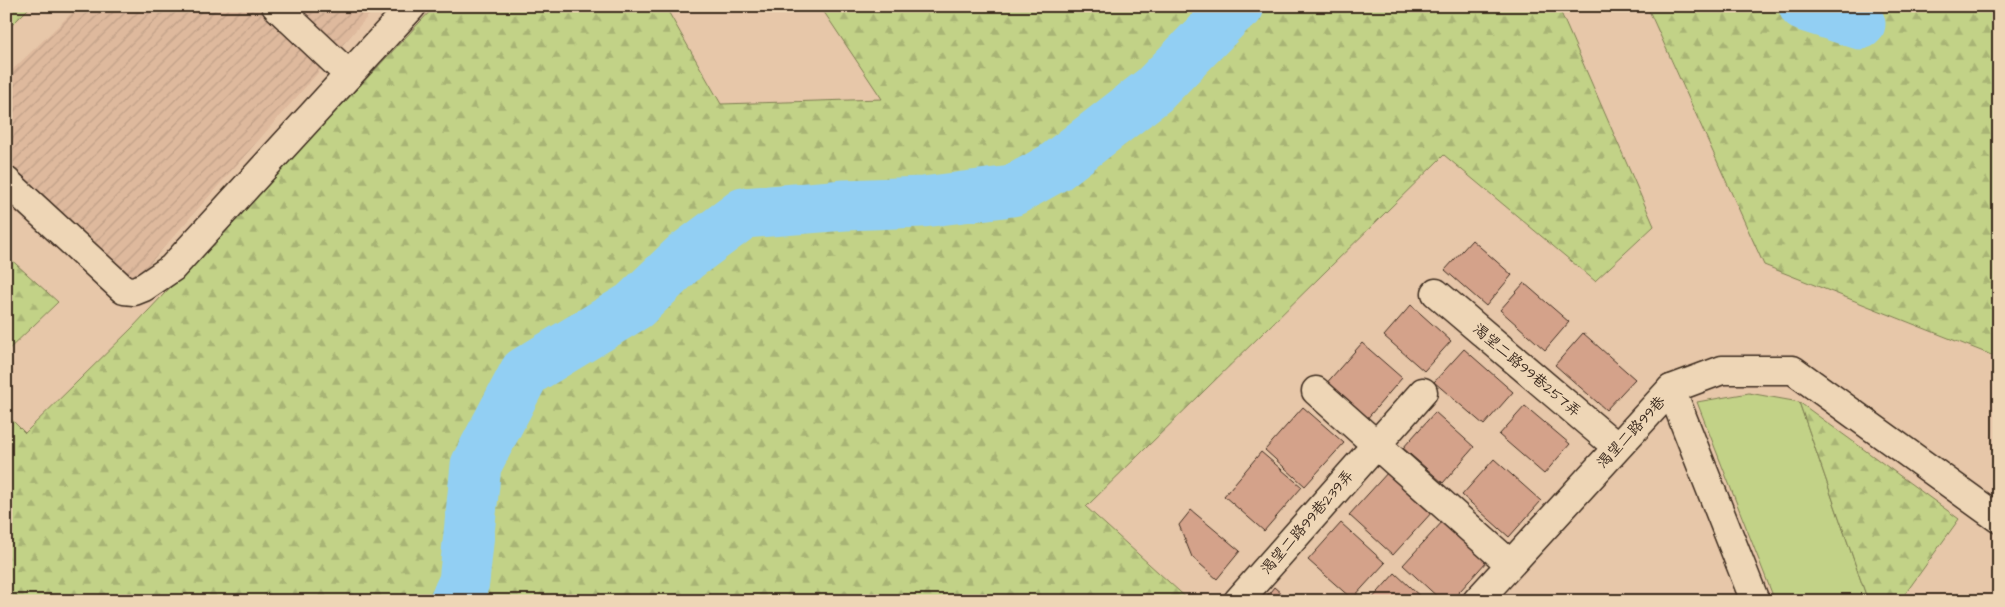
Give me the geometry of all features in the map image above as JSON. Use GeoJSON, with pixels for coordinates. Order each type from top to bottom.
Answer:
{"type":"FeatureCollection","features":[{"type":"Feature","properties":{"kind":"street"},"geometry":{"type":"LineString","coordinates":[[276,6],[349,75]]}},
{"type":"Feature","properties":{"kind":"street"},"geometry":{"type":"LineString","coordinates":[[6,180],[124,290],[134,291],[172,268],[412,6]]}},
{"type":"Feature","properties":{"kind":"street","name":"渴望二路99巷257弄"},"geometry":{"type":"LineString","coordinates":[[1436,293],[1617,446]]}},
{"type":"Feature","properties":{"kind":"street","name":"渴望二路99巷"},"geometry":{"type":"LineString","coordinates":[[1477,601],[1671,389],[1722,370],[1793,370],[1999,519]]}},
{"type":"Feature","properties":{"kind":"street"},"geometry":{"type":"LineString","coordinates":[[1671,389],[1754,601]]}},
{"type":"Feature","properties":{"kind":"street"},"geometry":{"type":"LineString","coordinates":[[1316,391],[1510,564]]}},
{"type":"Feature","properties":{"kind":"street","name":"渴望二路99巷239弄"},"geometry":{"type":"LineString","coordinates":[[1238,601],[1423,392]]}},
{"type":"Feature","properties":{"kind":"shaded area"},"geometry":{"type":"Polygon","coordinates":[[[79,6],[377,6],[128,288],[6,206],[6,76],[79,6]]]}},
{"type":"Feature","properties":{"kind":"green space"},"geometry":{"type":"Polygon","coordinates":[[[6,6],[31,6],[6,31],[6,6]]]}},
{"type":"Feature","properties":{"kind":"green space"},"geometry":{"type":"Polygon","coordinates":[[[435,6],[665,6],[721,104],[882,99],[820,6],[1558,6],[1654,226],[1595,281],[1444,155],[1086,507],[1190,601],[6,601],[6,414],[25,433],[132,328],[435,6]]]}},
{"type":"Feature","properties":{"kind":"green space"},"geometry":{"type":"Polygon","coordinates":[[[1647,6],[1999,6],[1999,358],[1764,265],[1647,6]]]}},
{"type":"Feature","properties":{"kind":"green space"},"geometry":{"type":"Polygon","coordinates":[[[6,255],[58,302],[6,352],[6,255]]]}},
{"type":"Feature","properties":{"kind":"green space"},"geometry":{"type":"Polygon","coordinates":[[[1749,393],[1799,402],[1868,601],[1775,601],[1697,402],[1749,393]]]}},
{"type":"Feature","properties":{"kind":"green space"},"geometry":{"type":"Polygon","coordinates":[[[1799,402],[1959,519],[1900,601],[1868,601],[1799,402]]]}},
{"type":"Feature","properties":{"kind":"building"},"geometry":{"type":"Polygon","coordinates":[[[1472,240],[1512,275],[1486,306],[1445,270],[1472,240]]]}},
{"type":"Feature","properties":{"kind":"building"},"geometry":{"type":"Polygon","coordinates":[[[1524,283],[1569,322],[1545,350],[1500,310],[1524,283]]]}},
{"type":"Feature","properties":{"kind":"building"},"geometry":{"type":"Polygon","coordinates":[[[1411,305],[1451,341],[1424,371],[1384,336],[1411,305]]]}},
{"type":"Feature","properties":{"kind":"building"},"geometry":{"type":"Polygon","coordinates":[[[1583,333],[1635,379],[1606,410],[1555,365],[1583,333]]]}},
{"type":"Feature","properties":{"kind":"building"},"geometry":{"type":"Polygon","coordinates":[[[1362,343],[1402,378],[1365,421],[1324,386],[1362,343]]]}},
{"type":"Feature","properties":{"kind":"building"},"geometry":{"type":"Polygon","coordinates":[[[1464,349],[1513,392],[1484,425],[1434,382],[1464,349]]]}},
{"type":"Feature","properties":{"kind":"building"},"geometry":{"type":"Polygon","coordinates":[[[1525,406],[1570,444],[1544,474],[1499,435],[1525,406]]]}},
{"type":"Feature","properties":{"kind":"building"},"geometry":{"type":"Polygon","coordinates":[[[1303,407],[1344,443],[1305,486],[1265,450],[1303,407]]]}},
{"type":"Feature","properties":{"kind":"building"},"geometry":{"type":"Polygon","coordinates":[[[1435,412],[1474,447],[1443,483],[1403,448],[1435,412]]]}},
{"type":"Feature","properties":{"kind":"building"},"geometry":{"type":"Polygon","coordinates":[[[1261,452],[1302,487],[1264,531],[1224,496],[1261,452]]]}},
{"type":"Feature","properties":{"kind":"building"},"geometry":{"type":"Polygon","coordinates":[[[1494,459],[1541,501],[1509,537],[1462,495],[1494,459]]]}},
{"type":"Feature","properties":{"kind":"building"},"geometry":{"type":"Polygon","coordinates":[[[1389,471],[1433,511],[1393,555],[1349,515],[1389,471]]]}},
{"type":"Feature","properties":{"kind":"building"},"geometry":{"type":"Polygon","coordinates":[[[1191,510],[1240,551],[1217,579],[1192,557],[1179,525],[1191,510]]]}},
{"type":"Feature","properties":{"kind":"building"},"geometry":{"type":"Polygon","coordinates":[[[1443,521],[1487,561],[1451,601],[1442,601],[1403,565],[1443,521]]]}},
{"type":"Feature","properties":{"kind":"building"},"geometry":{"type":"Polygon","coordinates":[[[1341,523],[1385,563],[1352,599],[1308,560],[1341,523]]]}},
{"type":"Feature","properties":{"kind":"building"},"geometry":{"type":"Polygon","coordinates":[[[1395,573],[1425,601],[1370,601],[1395,573]]]}},
{"type":"Feature","properties":{"kind":"building"},"geometry":{"type":"Polygon","coordinates":[[[1274,587],[1290,601],[1263,601],[1274,587]]]}},
{"type":"Feature","properties":{"kind":"waterway"},"geometry":{"type":"LineString","coordinates":[[455,601],[464,582],[476,465],[525,372],[634,306],[685,257],[744,213],[845,205],[923,202],[1012,191],[1055,167],[1154,90],[1234,8],[1239,6]]}},
{"type":"Feature","properties":{"kind":"waterway"},"geometry":{"type":"LineString","coordinates":[[1804,6],[1860,24]]}}]}
